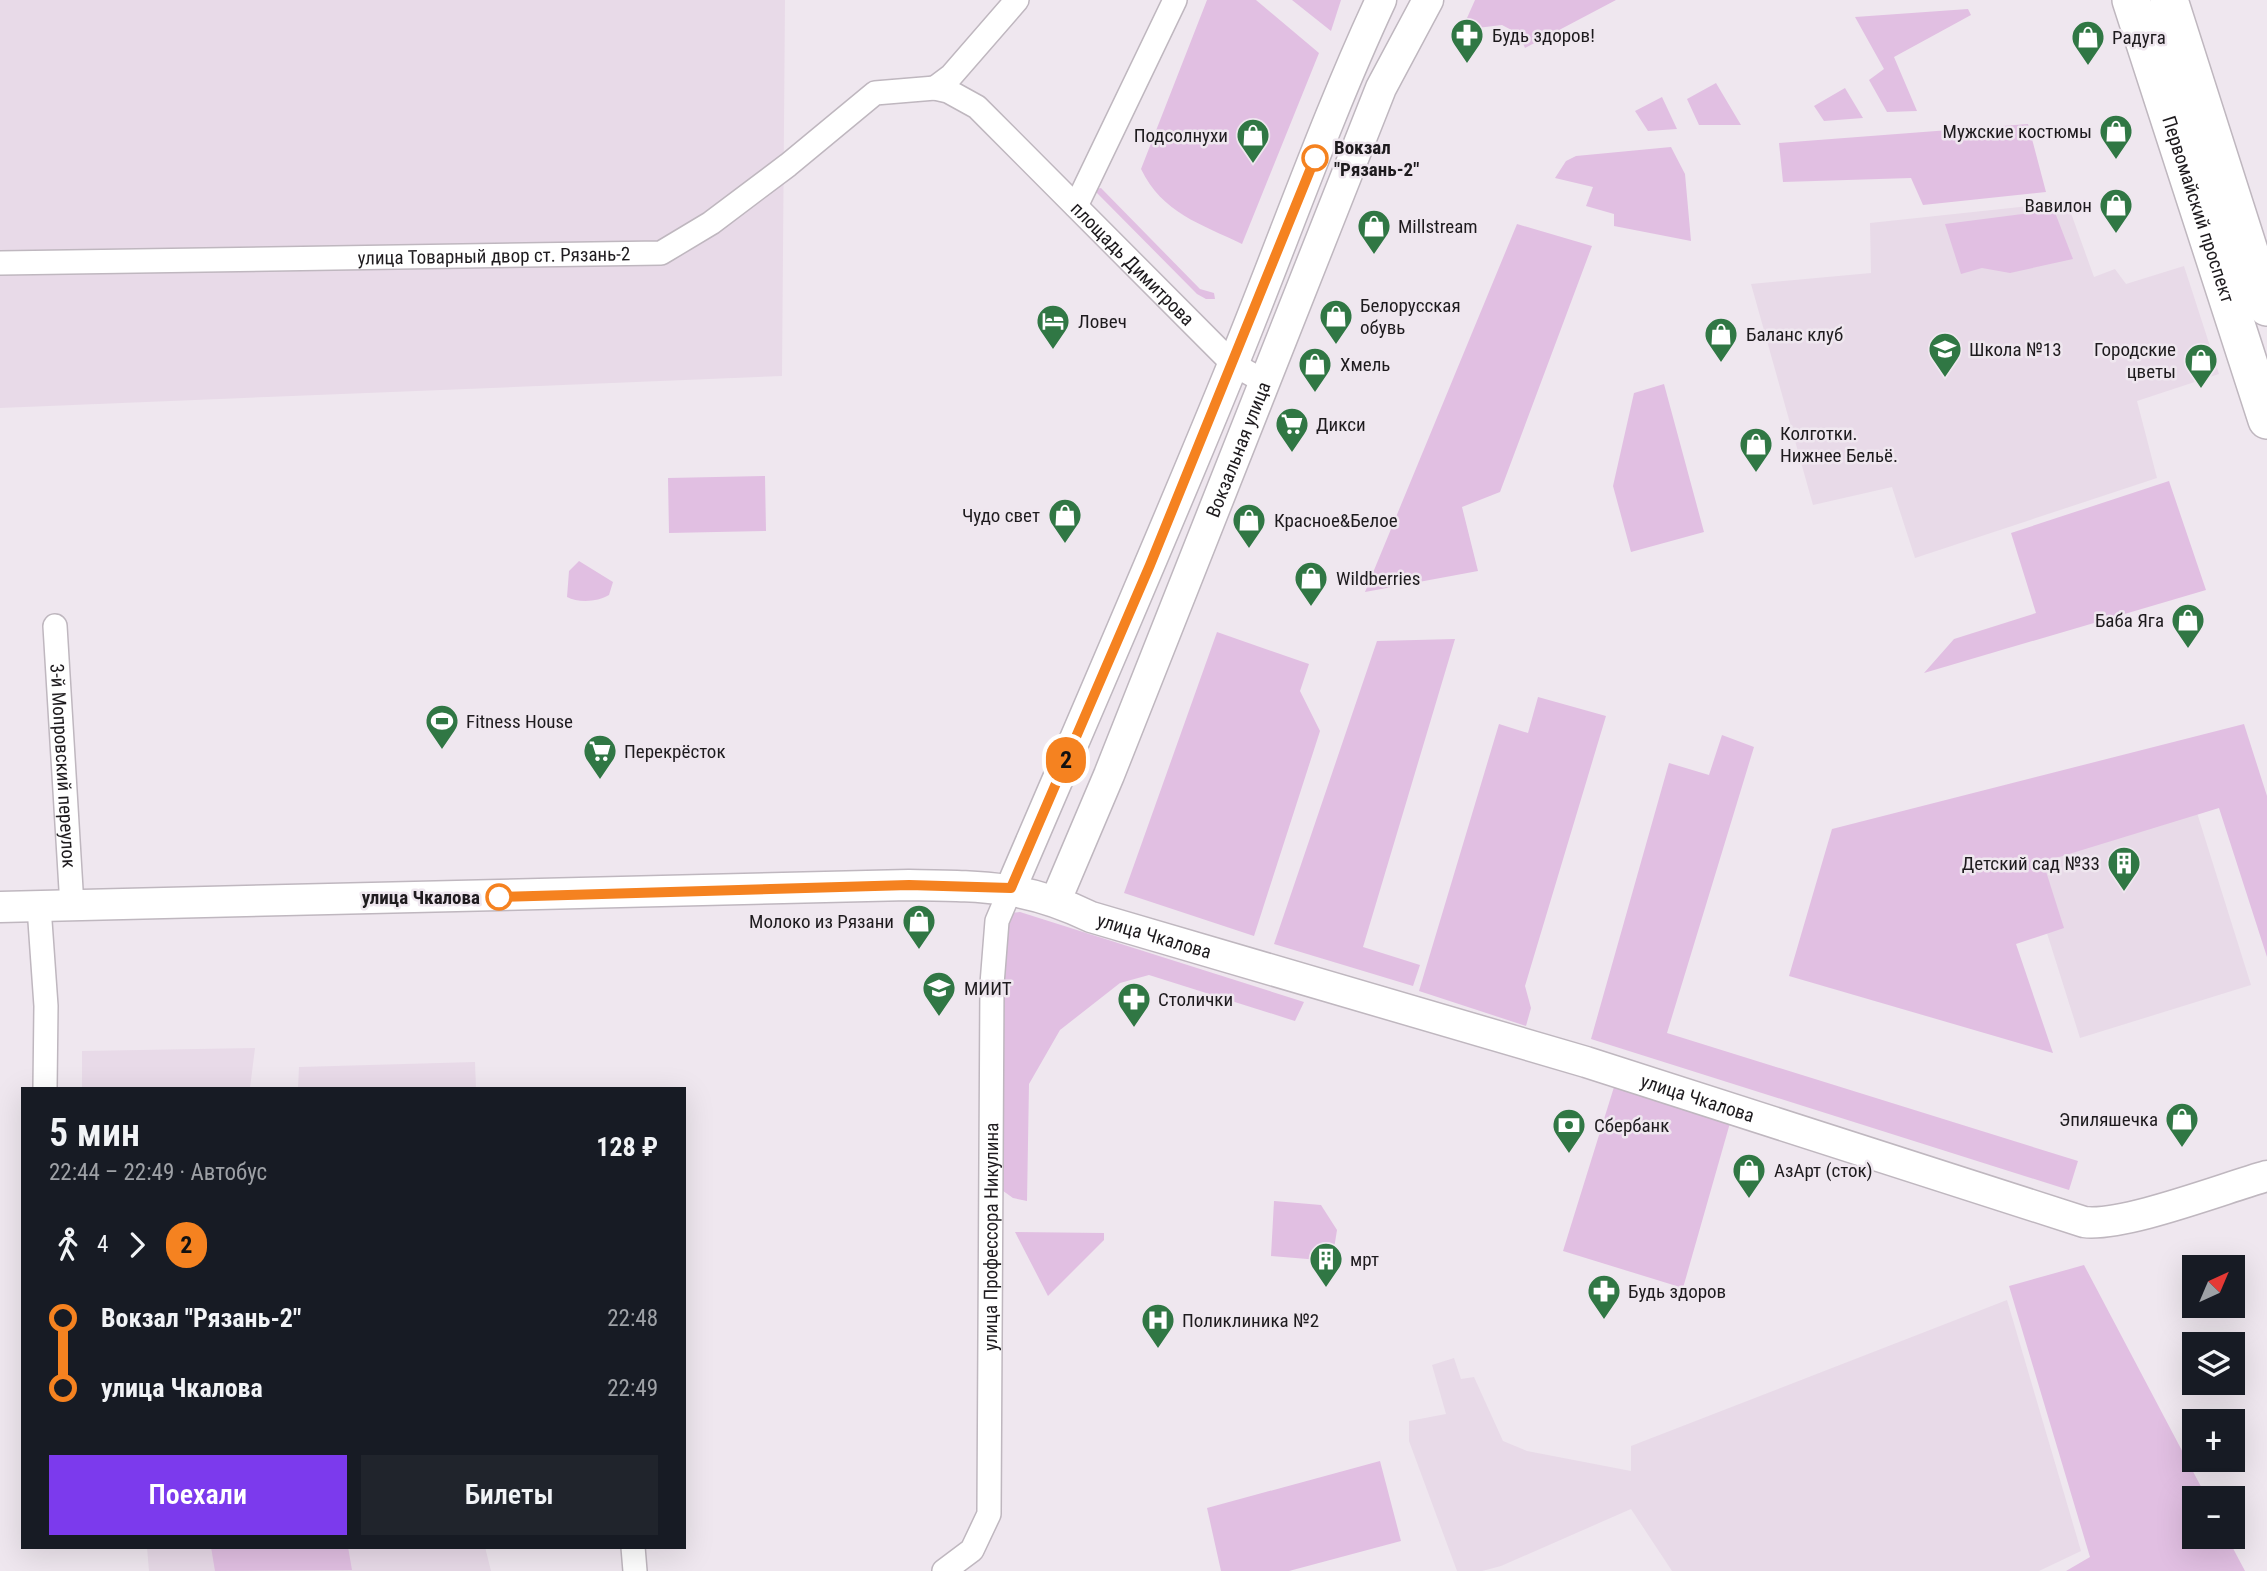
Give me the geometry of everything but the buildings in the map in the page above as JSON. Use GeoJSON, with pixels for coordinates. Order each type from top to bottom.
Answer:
{"type":"FeatureCollection","features":[{"type":"Feature","properties":{"kind":"main road","name":"Первомайский проспект"},"geometry":{"type":"LineString","coordinates":[[2131,0],[2267,420]]}},
{"type":"Feature","properties":{"kind":"main road","name":"Первомайский проспект"},"geometry":{"type":"LineString","coordinates":[[2169,0],[2257,243],[2267,307]]}},
{"type":"Feature","properties":{"kind":"street"},"geometry":{"type":"LineString","coordinates":[[935,88],[951,76],[1017,0]]}},
{"type":"Feature","properties":{"kind":"street","name":"площадь Димитрова"},"geometry":{"type":"LineString","coordinates":[[1175,0],[1076,206],[1233,364],[1265,382]]}},
{"type":"Feature","properties":{"kind":"street","name":"Вокзальная улица"},"geometry":{"type":"LineString","coordinates":[[1011,888],[1233,364],[1348,71],[1381,0]]}},
{"type":"Feature","properties":{"kind":"street","name":"Вокзальная улица"},"geometry":{"type":"LineString","coordinates":[[1056,901],[1381,88],[1428,0]]}},
{"type":"Feature","properties":{"kind":"street"},"geometry":{"type":"LineString","coordinates":[[935,88],[963,98],[977,107],[1076,206]]}},
{"type":"Feature","properties":{"kind":"street","name":"улица Товарный двор ст. Рязань-2"},"geometry":{"type":"LineString","coordinates":[[0,263],[552,257],[661,253],[711,223],[875,93],[935,88]]}},
{"type":"Feature","properties":{"kind":"street","name":"3-й Мопровский переулок"},"geometry":{"type":"LineString","coordinates":[[55,626],[72,906]]}},
{"type":"Feature","properties":{"kind":"street","name":"улица Чкалова"},"geometry":{"type":"LineString","coordinates":[[0,907],[909,885],[1011,888],[1056,901],[1091,918],[1586,1062],[2084,1222],[2095,1223],[2130,1217],[2267,1175]]}},
{"type":"Feature","properties":{"kind":"street","name":"улица Профессора Никулина"},"geometry":{"type":"LineString","coordinates":[[943,1570],[972,1550],[989,1514],[992,984],[997,921],[1011,888]]}},
{"type":"Feature","properties":{"kind":"street"},"geometry":{"type":"LineString","coordinates":[[38,907],[46,1006],[46,1087]]}},
{"type":"Feature","properties":{"kind":"street"},"geometry":{"type":"LineString","coordinates":[[633,1549],[635,1571]]}},
{"type":"Feature","properties":{"kind":"shaded area"},"geometry":{"type":"Polygon","coordinates":[[[0,0],[785,0],[782,376],[0,408],[0,0]]]}},
{"type":"Feature","properties":{"kind":"shaded area"},"geometry":{"type":"Polygon","coordinates":[[[1207,0],[1256,0],[1319,53],[1242,244],[1171,207],[1150,184],[1141,169],[1207,0]]]}},
{"type":"Feature","properties":{"kind":"shaded area"},"geometry":{"type":"Polygon","coordinates":[[[1292,0],[1341,0],[1331,31],[1292,0]]]}},
{"type":"Feature","properties":{"kind":"shaded area"},"geometry":{"type":"Polygon","coordinates":[[[1475,0],[1616,0],[1525,48],[1519,34],[1502,25],[1477,28],[1467,18],[1475,0]]]}},
{"type":"Feature","properties":{"kind":"shaded area"},"geometry":{"type":"Polygon","coordinates":[[[1968,9],[1971,15],[1894,57],[1917,111],[1887,112],[1869,80],[1884,69],[1855,17],[1968,9]]]}},
{"type":"Feature","properties":{"kind":"shaded area"},"geometry":{"type":"Polygon","coordinates":[[[1716,83],[1741,125],[1699,125],[1687,99],[1716,83]]]}},
{"type":"Feature","properties":{"kind":"shaded area"},"geometry":{"type":"Polygon","coordinates":[[[1845,88],[1863,118],[1824,121],[1814,106],[1845,88]]]}},
{"type":"Feature","properties":{"kind":"shaded area"},"geometry":{"type":"Polygon","coordinates":[[[1662,97],[1677,129],[1648,131],[1635,111],[1662,97]]]}},
{"type":"Feature","properties":{"kind":"shaded area"},"geometry":{"type":"Polygon","coordinates":[[[2028,124],[2046,192],[1923,205],[1911,178],[1783,182],[1779,143],[2028,124]]]}},
{"type":"Feature","properties":{"kind":"shaded area"},"geometry":{"type":"Polygon","coordinates":[[[1671,147],[1685,174],[1691,241],[1614,226],[1614,214],[1586,206],[1593,187],[1555,178],[1566,161],[1576,156],[1671,147]]]}},
{"type":"Feature","properties":{"kind":"shaded area"},"geometry":{"type":"Polygon","coordinates":[[[1101,188],[1200,289],[1214,293],[1215,299],[1206,299],[1197,294],[1097,193],[1096,189],[1101,188]]]}},
{"type":"Feature","properties":{"kind":"shaded area"},"geometry":{"type":"Polygon","coordinates":[[[2067,202],[2094,277],[2115,269],[2126,284],[2184,266],[2219,374],[2137,401],[2157,478],[1915,558],[1892,487],[1813,505],[1751,284],[1871,273],[1870,223],[2067,202]]]}},
{"type":"Feature","properties":{"kind":"shaded area"},"geometry":{"type":"Polygon","coordinates":[[[2054,210],[2073,259],[2010,273],[1982,268],[1961,274],[1945,224],[2054,210]]]}},
{"type":"Feature","properties":{"kind":"shaded area"},"geometry":{"type":"Polygon","coordinates":[[[1517,224],[1592,246],[1500,492],[1462,507],[1478,571],[1365,592],[1517,224]]]}},
{"type":"Feature","properties":{"kind":"shaded area"},"geometry":{"type":"Polygon","coordinates":[[[1664,384],[1704,532],[1631,552],[1613,486],[1634,393],[1664,384]]]}},
{"type":"Feature","properties":{"kind":"shaded area"},"geometry":{"type":"Polygon","coordinates":[[[765,476],[766,531],[669,533],[668,478],[765,476]]]}},
{"type":"Feature","properties":{"kind":"shaded area"},"geometry":{"type":"Polygon","coordinates":[[[2169,481],[2206,590],[1924,673],[1954,639],[2036,613],[2011,533],[2169,481]]]}},
{"type":"Feature","properties":{"kind":"shaded area"},"geometry":{"type":"Polygon","coordinates":[[[579,561],[613,582],[609,595],[588,601],[567,597],[569,571],[579,561]]]}},
{"type":"Feature","properties":{"kind":"shaded area"},"geometry":{"type":"Polygon","coordinates":[[[1217,632],[1309,664],[1300,691],[1320,731],[1254,936],[1124,893],[1217,632]]]}},
{"type":"Feature","properties":{"kind":"shaded area"},"geometry":{"type":"Polygon","coordinates":[[[1455,639],[1363,947],[1420,965],[1413,986],[1274,944],[1377,641],[1455,639]]]}},
{"type":"Feature","properties":{"kind":"shaded area"},"geometry":{"type":"Polygon","coordinates":[[[1538,697],[1606,716],[1525,986],[1531,1008],[1526,1026],[1419,991],[1499,724],[1528,733],[1538,697]]]}},
{"type":"Feature","properties":{"kind":"shaded area"},"geometry":{"type":"Polygon","coordinates":[[[2244,724],[2267,796],[2267,957],[2219,808],[2043,862],[2064,928],[2016,944],[2053,1053],[1789,976],[1832,829],[2244,724]]]}},
{"type":"Feature","properties":{"kind":"shaded area"},"geometry":{"type":"Polygon","coordinates":[[[1722,735],[1754,747],[1667,1033],[2078,1161],[2069,1190],[1591,1039],[1669,763],[1709,775],[1722,735]]]}},
{"type":"Feature","properties":{"kind":"shaded area"},"geometry":{"type":"Polygon","coordinates":[[[2177,749],[2251,985],[2080,1038],[2006,803],[2177,749]]]}},
{"type":"Feature","properties":{"kind":"shaded area"},"geometry":{"type":"Polygon","coordinates":[[[1020,912],[1304,1002],[1295,1021],[1149,975],[1120,983],[1060,1030],[1029,1084],[1027,1201],[1013,1198],[999,1188],[998,940],[1010,913],[1020,912]]]}},
{"type":"Feature","properties":{"kind":"shaded area"},"geometry":{"type":"Polygon","coordinates":[[[255,1048],[250,1087],[82,1087],[82,1051],[255,1048]]]}},
{"type":"Feature","properties":{"kind":"shaded area"},"geometry":{"type":"Polygon","coordinates":[[[475,1062],[476,1087],[298,1087],[299,1067],[475,1062]]]}},
{"type":"Feature","properties":{"kind":"shaded area"},"geometry":{"type":"Polygon","coordinates":[[[1614,1087],[1730,1123],[1683,1288],[1563,1251],[1614,1087]]]}},
{"type":"Feature","properties":{"kind":"shaded area"},"geometry":{"type":"Polygon","coordinates":[[[1274,1201],[1321,1205],[1337,1230],[1332,1261],[1271,1256],[1274,1201]]]}},
{"type":"Feature","properties":{"kind":"shaded area"},"geometry":{"type":"Polygon","coordinates":[[[1015,1232],[1104,1233],[1104,1240],[1048,1296],[1015,1232]]]}},
{"type":"Feature","properties":{"kind":"shaded area"},"geometry":{"type":"Polygon","coordinates":[[[2084,1265],[2182,1451],[2182,1472],[2193,1472],[2201,1486],[2182,1486],[2182,1549],[2233,1549],[2245,1571],[2066,1571],[2090,1557],[2009,1286],[2084,1265]]]}},
{"type":"Feature","properties":{"kind":"shaded area"},"geometry":{"type":"Polygon","coordinates":[[[2007,1300],[2081,1551],[2039,1571],[1672,1571],[1631,1509],[1501,1566],[1482,1571],[1457,1571],[1409,1441],[1409,1421],[1446,1414],[1432,1365],[1454,1358],[1461,1379],[1474,1377],[1503,1441],[1527,1451],[1631,1471],[1631,1446],[2007,1300]]]}},
{"type":"Feature","properties":{"kind":"shaded area"},"geometry":{"type":"Polygon","coordinates":[[[1380,1461],[1401,1541],[1289,1571],[1221,1571],[1207,1508],[1380,1461]]]}},
{"type":"Feature","properties":{"kind":"shaded area"},"geometry":{"type":"Polygon","coordinates":[[[147,1549],[486,1549],[491,1571],[149,1571],[147,1549]]]}},
{"type":"Feature","properties":{"kind":"shaded area"},"geometry":{"type":"Polygon","coordinates":[[[211,1549],[348,1549],[352,1570],[215,1571],[211,1549]]]}},
{"type":"Feature","properties":{"kind":"bus line","name":"2"},"geometry":{"type":"LineString","coordinates":[[499,897],[909,885],[1011,888],[1150,565],[1315,158]]}},
{"type":"Feature","properties":{"kind":"place","name":"Будь здоров!"},"geometry":{"type":"Point","coordinates":[1467,65]}},
{"type":"Feature","properties":{"kind":"place","name":"Радуга"},"geometry":{"type":"Point","coordinates":[2088,67]}},
{"type":"Feature","properties":{"kind":"place","name":"Вокзал \"Рязань-2\""},"geometry":{"type":"Point","coordinates":[1315,158]}},
{"type":"Feature","properties":{"kind":"place","name":"Мужские костюмы"},"geometry":{"type":"Point","coordinates":[2116,161]}},
{"type":"Feature","properties":{"kind":"place","name":"Подсолнухи"},"geometry":{"type":"Point","coordinates":[1253,165]}},
{"type":"Feature","properties":{"kind":"place","name":"Вавилон"},"geometry":{"type":"Point","coordinates":[2116,235]}},
{"type":"Feature","properties":{"kind":"place","name":"Millstream"},"geometry":{"type":"Point","coordinates":[1374,256]}},
{"type":"Feature","properties":{"kind":"place","name":"Белорусская обувь"},"geometry":{"type":"Point","coordinates":[1336,346]}},
{"type":"Feature","properties":{"kind":"place","name":"Ловеч"},"geometry":{"type":"Point","coordinates":[1053,351]}},
{"type":"Feature","properties":{"kind":"place","name":"Баланс клуб"},"geometry":{"type":"Point","coordinates":[1721,364]}},
{"type":"Feature","properties":{"kind":"place","name":"Школа №13"},"geometry":{"type":"Point","coordinates":[1945,379]}},
{"type":"Feature","properties":{"kind":"place","name":"Городские цветы"},"geometry":{"type":"Point","coordinates":[2201,390]}},
{"type":"Feature","properties":{"kind":"place","name":"Хмель"},"geometry":{"type":"Point","coordinates":[1315,394]}},
{"type":"Feature","properties":{"kind":"place","name":"Дикси"},"geometry":{"type":"Point","coordinates":[1292,454]}},
{"type":"Feature","properties":{"kind":"place","name":"Колготки. Нижнее Бельё."},"geometry":{"type":"Point","coordinates":[1756,474]}},
{"type":"Feature","properties":{"kind":"place","name":"Чудо свет"},"geometry":{"type":"Point","coordinates":[1065,545]}},
{"type":"Feature","properties":{"kind":"place","name":"Красное&Белое"},"geometry":{"type":"Point","coordinates":[1249,550]}},
{"type":"Feature","properties":{"kind":"place","name":"Wildberries"},"geometry":{"type":"Point","coordinates":[1311,608]}},
{"type":"Feature","properties":{"kind":"place","name":"Баба Яга"},"geometry":{"type":"Point","coordinates":[2188,650]}},
{"type":"Feature","properties":{"kind":"place","name":"Fitness House"},"geometry":{"type":"Point","coordinates":[442,751]}},
{"type":"Feature","properties":{"kind":"place","name":"Перекрёсток"},"geometry":{"type":"Point","coordinates":[600,781]}},
{"type":"Feature","properties":{"kind":"place","name":"Детский сад №33"},"geometry":{"type":"Point","coordinates":[2124,893]}},
{"type":"Feature","properties":{"kind":"place","name":"улица Чкалова"},"geometry":{"type":"Point","coordinates":[499,897]}},
{"type":"Feature","properties":{"kind":"place","name":"Молоко из Рязани"},"geometry":{"type":"Point","coordinates":[919,951]}},
{"type":"Feature","properties":{"kind":"place","name":"МИИТ"},"geometry":{"type":"Point","coordinates":[939,1018]}},
{"type":"Feature","properties":{"kind":"place","name":"Столички"},"geometry":{"type":"Point","coordinates":[1134,1029]}},
{"type":"Feature","properties":{"kind":"place","name":"Эпиляшечка"},"geometry":{"type":"Point","coordinates":[2182,1149]}},
{"type":"Feature","properties":{"kind":"place","name":"Сбербанк"},"geometry":{"type":"Point","coordinates":[1569,1155]}},
{"type":"Feature","properties":{"kind":"place","name":"АзАрт (сток)"},"geometry":{"type":"Point","coordinates":[1749,1200]}},
{"type":"Feature","properties":{"kind":"place","name":"мрт"},"geometry":{"type":"Point","coordinates":[1326,1289]}},
{"type":"Feature","properties":{"kind":"place","name":"Будь здоров"},"geometry":{"type":"Point","coordinates":[1604,1321]}},
{"type":"Feature","properties":{"kind":"place","name":"Поликлиника №2"},"geometry":{"type":"Point","coordinates":[1158,1350]}}]}
